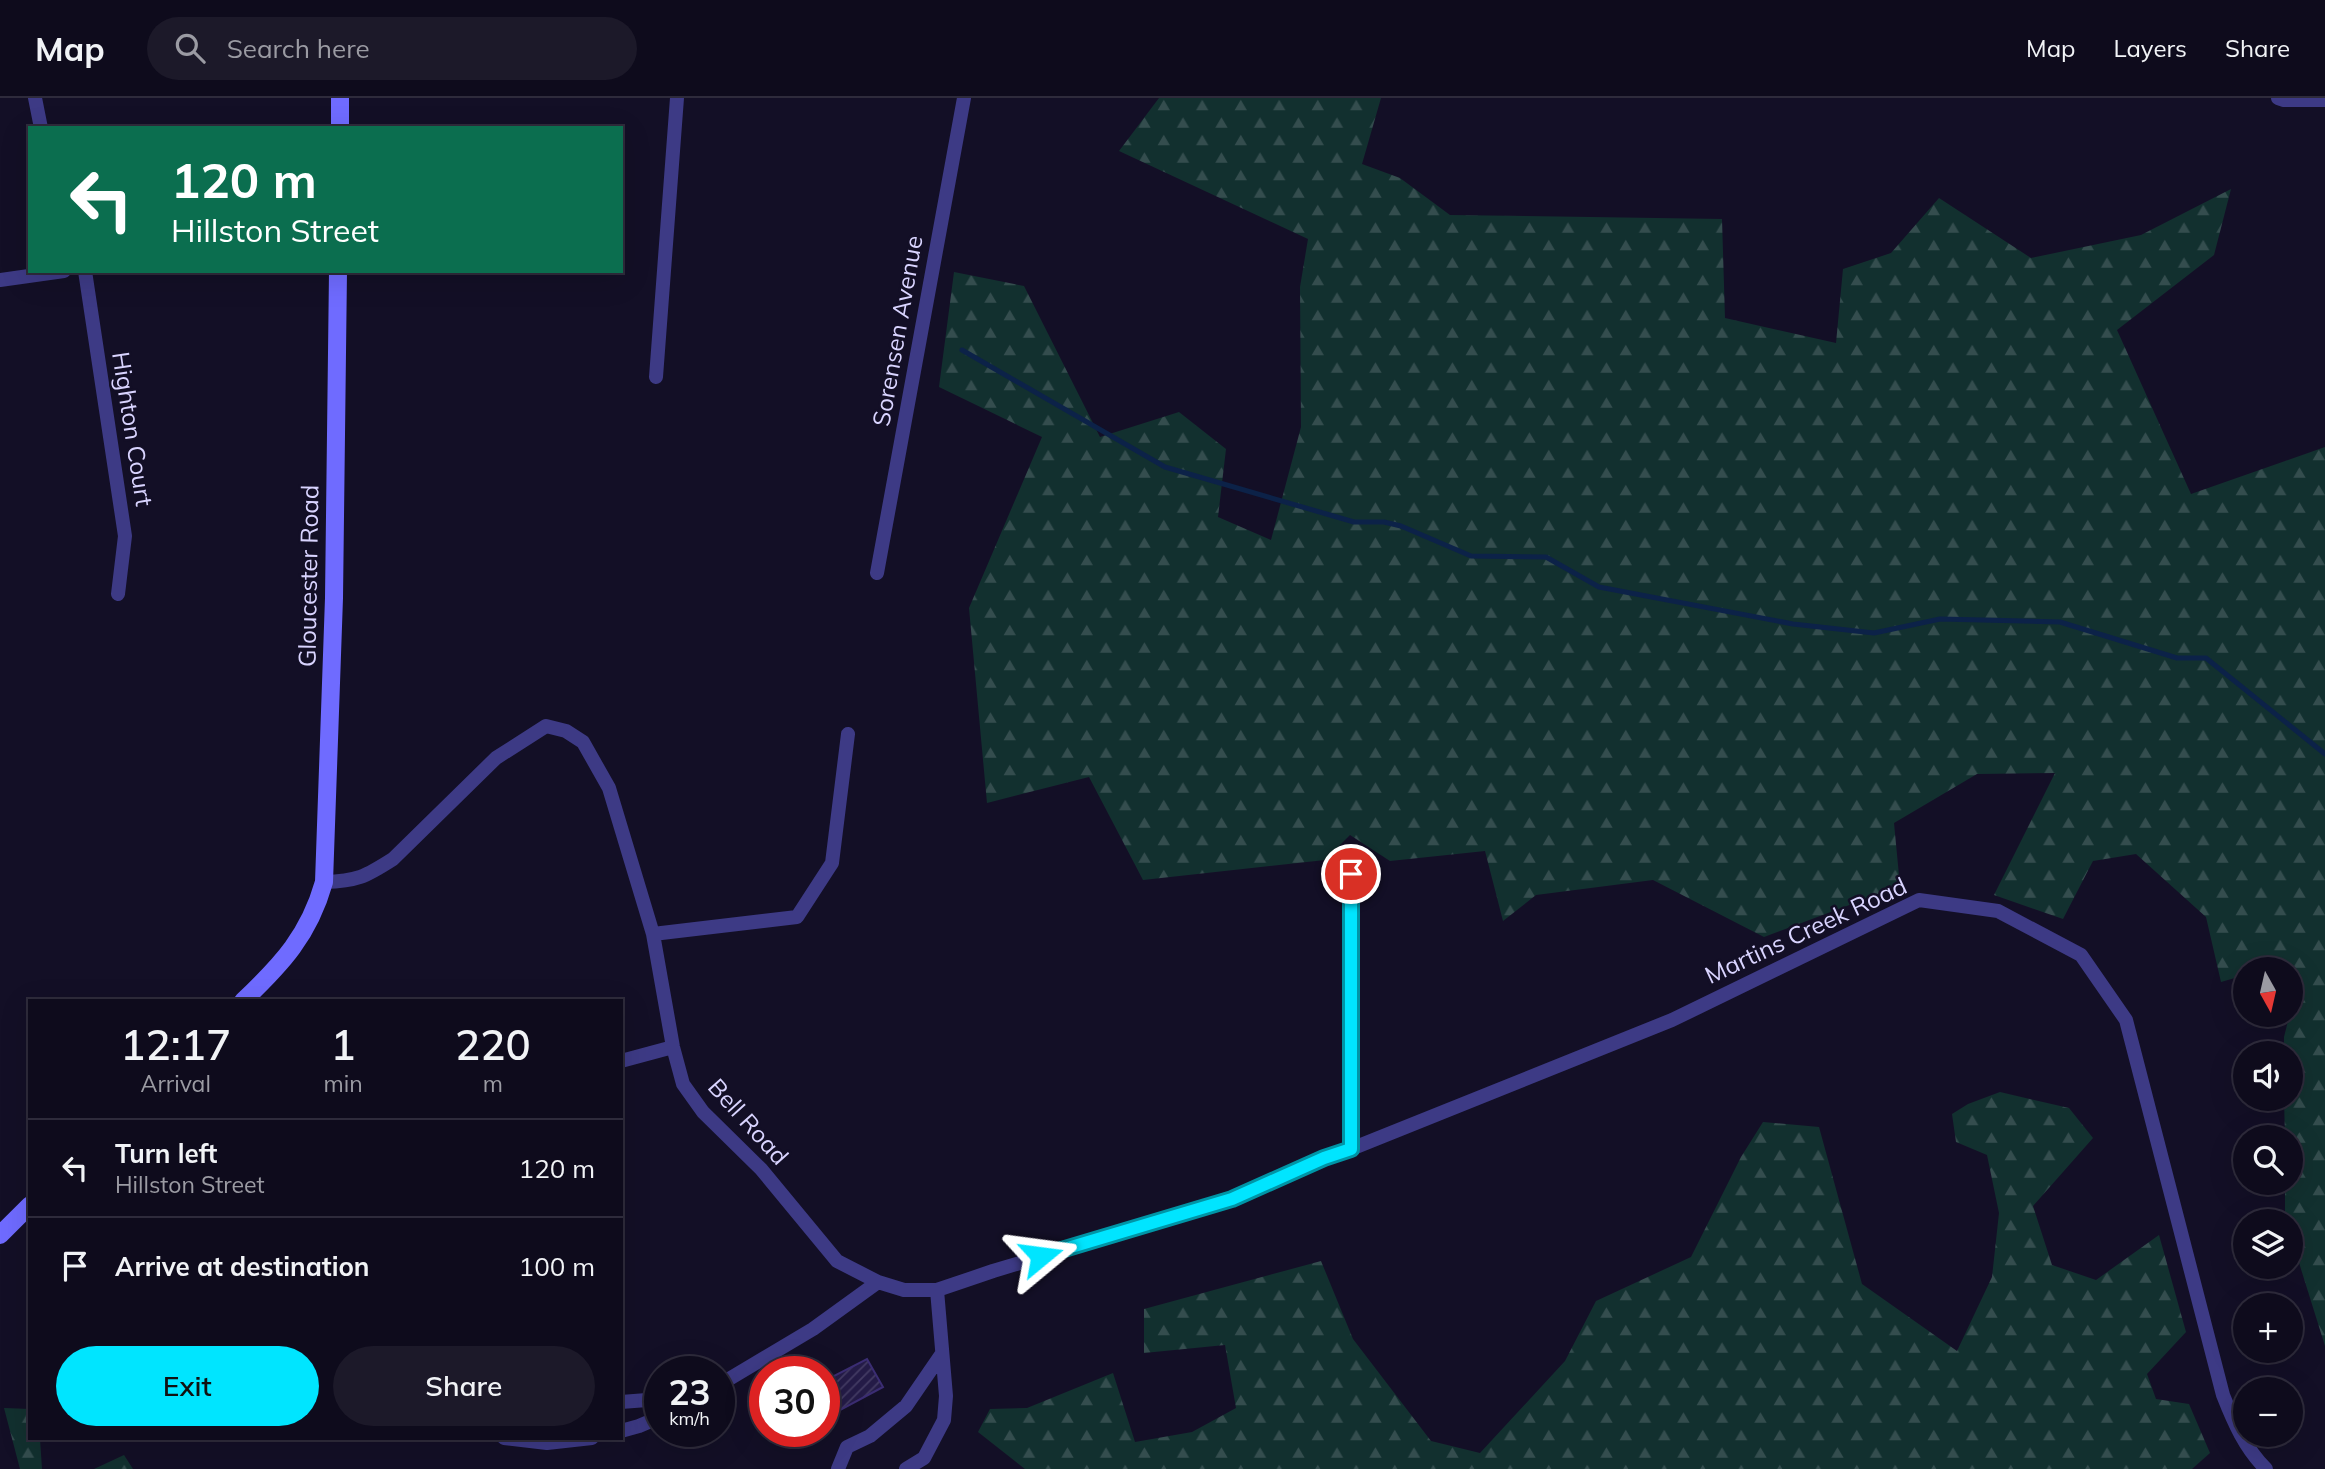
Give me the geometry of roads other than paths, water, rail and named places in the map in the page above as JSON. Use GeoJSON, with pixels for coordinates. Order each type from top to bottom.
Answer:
{"type":"FeatureCollection","features":[{"type":"Feature","properties":{"kind":"main road"},"geometry":{"type":"LineString","coordinates":[[340,98],[340,126]]}},
{"type":"Feature","properties":{"kind":"main road","name":"Gloucester Road"},"geometry":{"type":"LineString","coordinates":[[245,999],[286,957],[317,908],[324,882],[334,598],[338,273]]}},
{"type":"Feature","properties":{"kind":"main road"},"geometry":{"type":"LineString","coordinates":[[0,1235],[28,1207]]}},
{"type":"Feature","properties":{"kind":"street"},"geometry":{"type":"LineString","coordinates":[[35,98],[40,126]]}},
{"type":"Feature","properties":{"kind":"street"},"geometry":{"type":"LineString","coordinates":[[656,377],[677,98]]}},
{"type":"Feature","properties":{"kind":"street","name":"Sorensen Avenue"},"geometry":{"type":"LineString","coordinates":[[877,573],[964,98]]}},
{"type":"Feature","properties":{"kind":"street"},"geometry":{"type":"LineString","coordinates":[[2278,98],[2325,100]]}},
{"type":"Feature","properties":{"kind":"street"},"geometry":{"type":"LineString","coordinates":[[0,280],[50,273]]}},
{"type":"Feature","properties":{"kind":"street","name":"Highton Court"},"geometry":{"type":"LineString","coordinates":[[85,273],[125,536],[118,594]]}},
{"type":"Feature","properties":{"kind":"street","name":"Bell Road"},"geometry":{"type":"LineString","coordinates":[[324,882],[352,881],[393,859],[496,758],[546,726],[566,730],[583,742],[609,788],[653,934],[673,1047],[683,1084],[703,1112],[761,1170],[837,1261],[878,1282],[904,1290],[937,1290],[993,1270],[1232,1199],[1324,1158],[1351,1149]]}},
{"type":"Feature","properties":{"kind":"street"},"geometry":{"type":"LineString","coordinates":[[653,934],[797,917],[832,863],[848,733]]}},
{"type":"Feature","properties":{"kind":"street"},"geometry":{"type":"LineString","coordinates":[[1351,874],[1351,1149]]}},
{"type":"Feature","properties":{"kind":"street","name":"Martins Creek Road"},"geometry":{"type":"LineString","coordinates":[[1351,1149],[1672,1020],[1919,900],[1998,911],[2081,956],[2126,1020],[2223,1395],[2236,1429],[2252,1454],[2266,1469]]}},
{"type":"Feature","properties":{"kind":"street"},"geometry":{"type":"LineString","coordinates":[[623,1060],[673,1047]]}},
{"type":"Feature","properties":{"kind":"street"},"geometry":{"type":"LineString","coordinates":[[735,1375],[813,1329],[878,1282]]}},
{"type":"Feature","properties":{"kind":"street"},"geometry":{"type":"LineString","coordinates":[[906,1469],[924,1458],[944,1420],[946,1396],[937,1290]]}},
{"type":"Feature","properties":{"kind":"street"},"geometry":{"type":"LineString","coordinates":[[838,1469],[847,1447],[870,1436],[906,1406],[941,1355]]}},
{"type":"Feature","properties":{"kind":"street"},"geometry":{"type":"LineString","coordinates":[[623,1402],[644,1400]]}},
{"type":"Feature","properties":{"kind":"street"},"geometry":{"type":"LineString","coordinates":[[623,1430],[644,1424]]}},
{"type":"Feature","properties":{"kind":"street"},"geometry":{"type":"LineString","coordinates":[[521,1440],[547,1443],[574,1440]]}},
{"type":"Feature","properties":{"kind":"waterway"},"geometry":{"type":"LineString","coordinates":[[962,350],[1165,467],[1354,522],[1384,522],[1401,526],[1471,556],[1546,557],[1599,587],[1793,624],[1874,633],[1940,619],[2060,622],[2177,658],[2206,658],[2325,754]]}}]}
